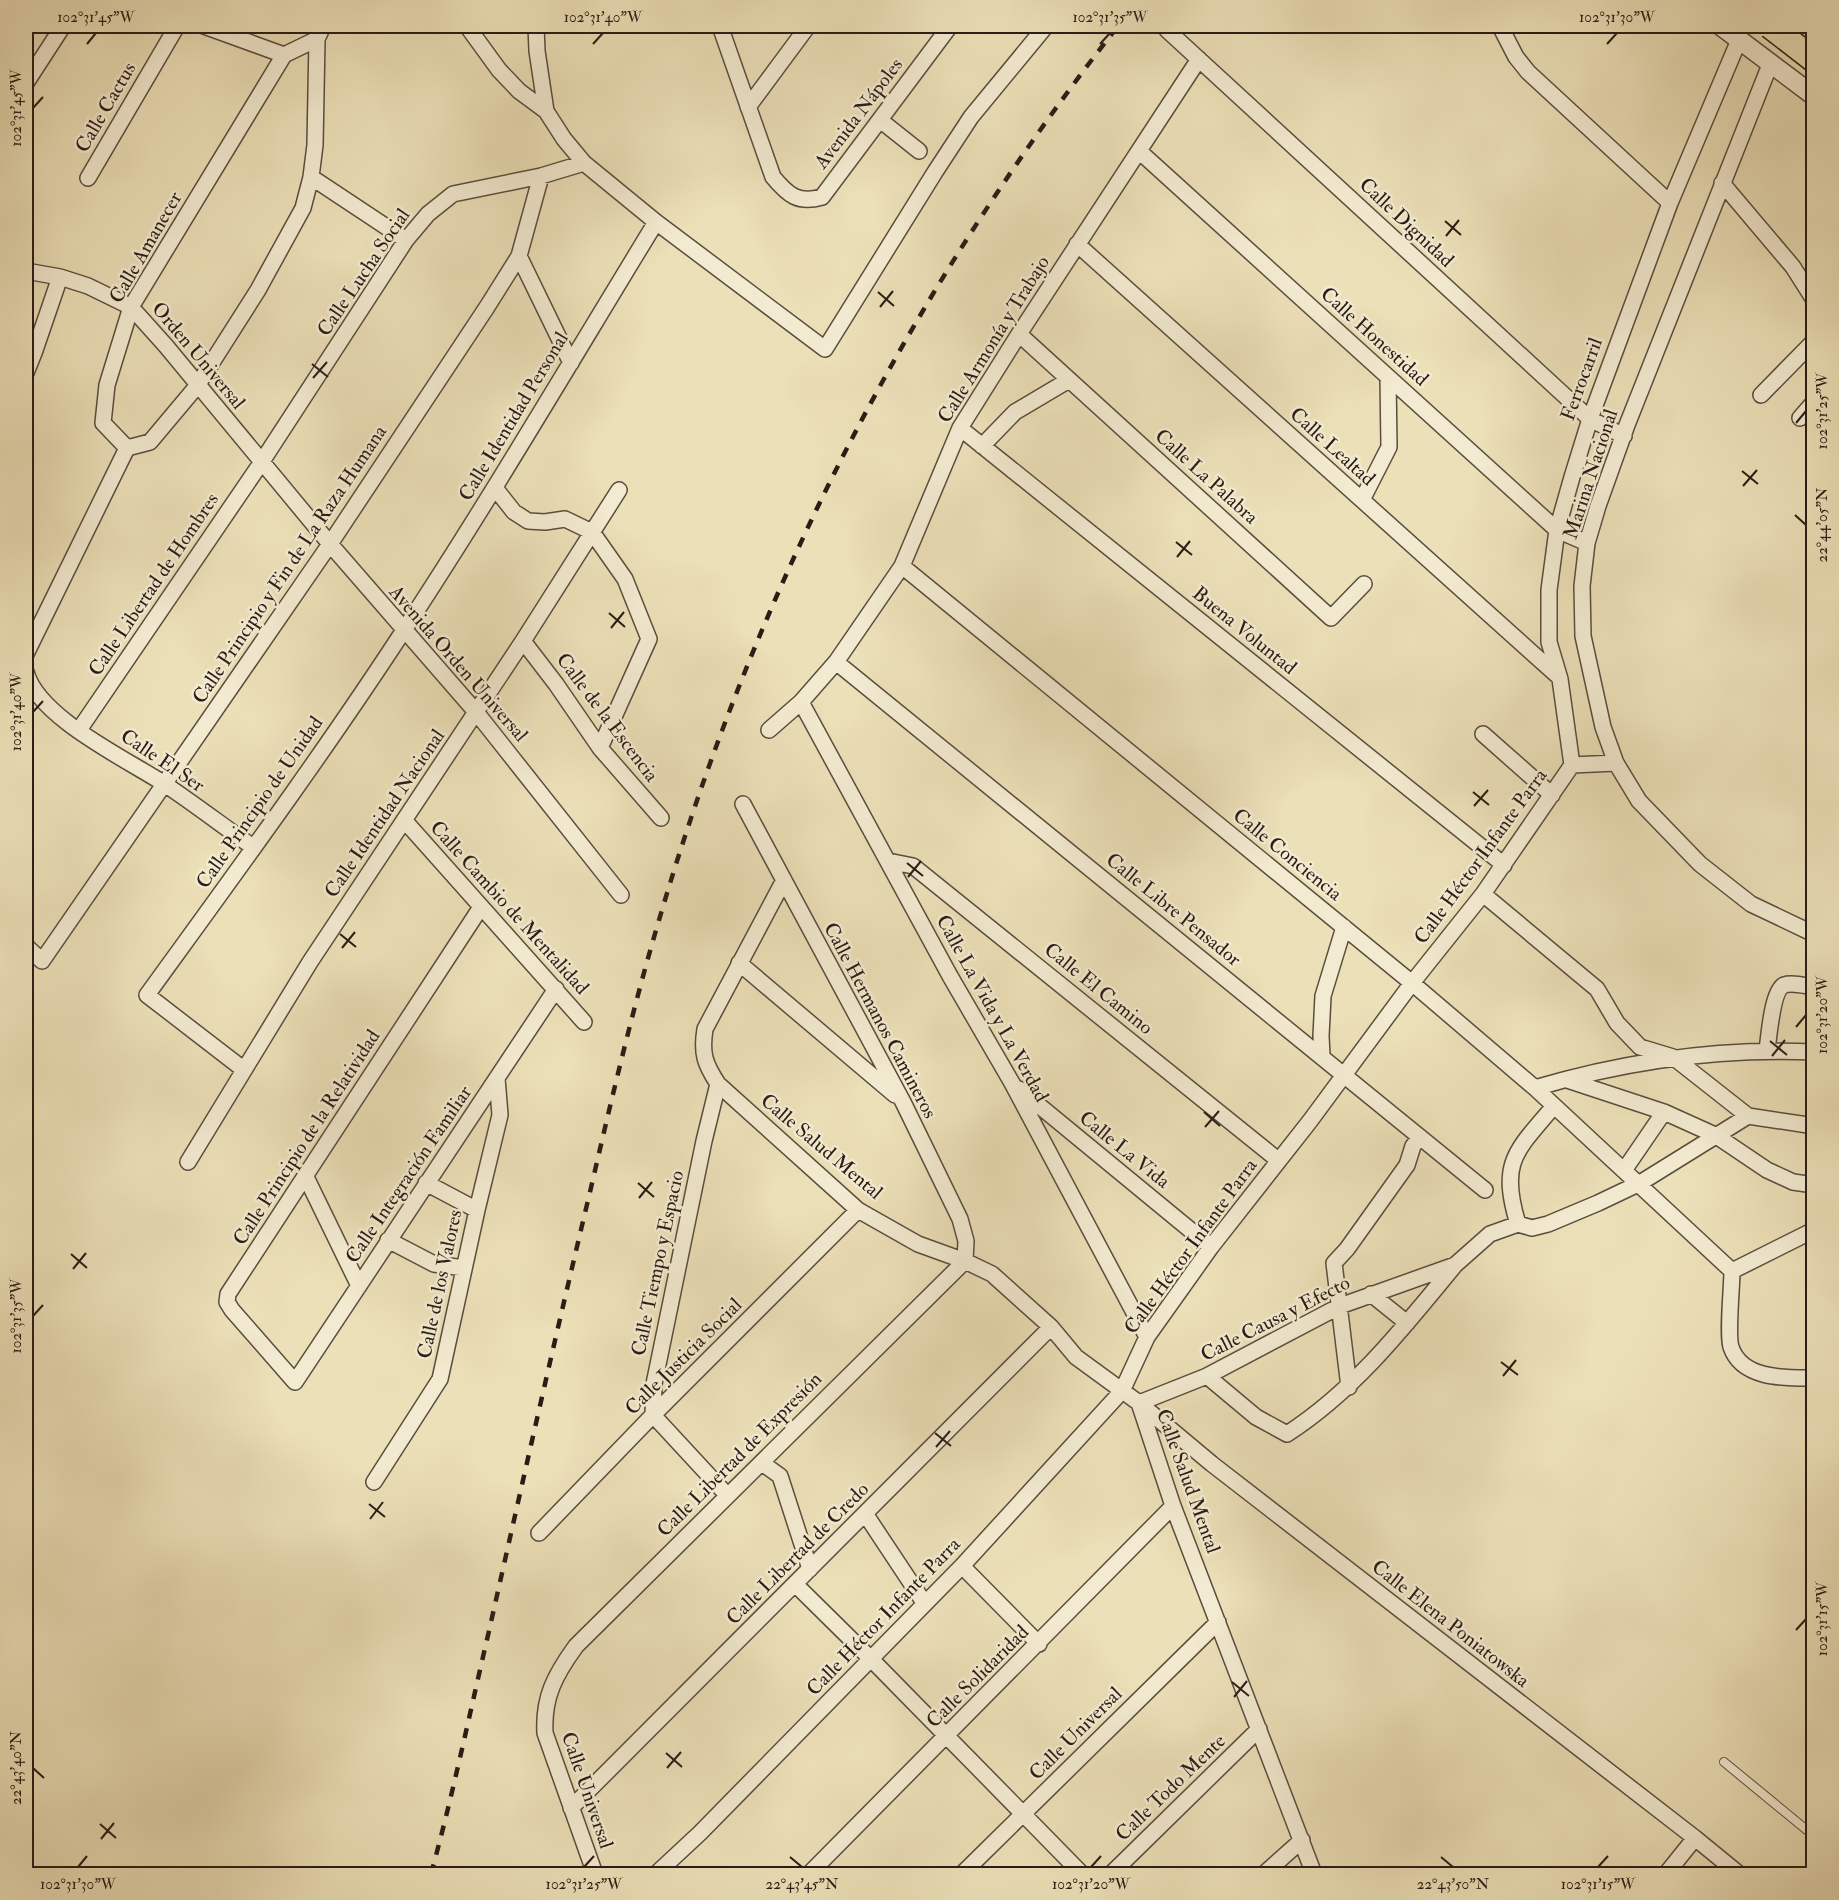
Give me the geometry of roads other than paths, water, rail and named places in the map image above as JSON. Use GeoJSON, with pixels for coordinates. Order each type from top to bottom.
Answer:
{"type":"FeatureCollection","features":[{"type":"Feature","properties":{"kind":"main road"},"geometry":{"type":"LineString","coordinates":[[1770,26],[1814,60]]}},
{"type":"Feature","properties":{"kind":"street"},"geometry":{"type":"LineString","coordinates":[[26,83],[63,26]]}},
{"type":"Feature","properties":{"kind":"street","name":"Calle Cactus"},"geometry":{"type":"LineString","coordinates":[[88,178],[177,26]]}},
{"type":"Feature","properties":{"kind":"street"},"geometry":{"type":"LineString","coordinates":[[204,26],[284,55],[320,32]]}},
{"type":"Feature","properties":{"kind":"street"},"geometry":{"type":"LineString","coordinates":[[458,26],[470,30],[499,70],[519,91],[546,111],[564,139],[584,163],[656,222],[825,349],[934,172],[971,117],[1046,26]]}},
{"type":"Feature","properties":{"kind":"street"},"geometry":{"type":"LineString","coordinates":[[536,26],[537,51],[546,111]]}},
{"type":"Feature","properties":{"kind":"street"},"geometry":{"type":"LineString","coordinates":[[720,26],[748,107]]}},
{"type":"Feature","properties":{"kind":"street"},"geometry":{"type":"LineString","coordinates":[[748,107],[808,26]]}},
{"type":"Feature","properties":{"kind":"street","name":"Avenida Nápoles"},"geometry":{"type":"LineString","coordinates":[[748,107],[773,177],[782,189],[796,198],[809,201],[822,197],[950,26]]}},
{"type":"Feature","properties":{"kind":"street"},"geometry":{"type":"LineString","coordinates":[[1500,26],[1516,57],[1528,72],[1670,203]]}},
{"type":"Feature","properties":{"kind":"street"},"geometry":{"type":"LineString","coordinates":[[1720,26],[1742,33],[1771,62],[1814,96]]}},
{"type":"Feature","properties":{"kind":"street"},"geometry":{"type":"LineString","coordinates":[[1771,62],[1784,26]]}},
{"type":"Feature","properties":{"kind":"street","name":"Calle Dignidad"},"geometry":{"type":"LineString","coordinates":[[1167,30],[1590,419],[1624,436]]}},
{"type":"Feature","properties":{"kind":"street"},"geometry":{"type":"LineString","coordinates":[[26,654],[127,448],[150,442],[197,386],[258,290],[303,207],[312,177],[320,32]]}},
{"type":"Feature","properties":{"kind":"street","name":"Ferrocarril"},"geometry":{"type":"LineString","coordinates":[[1572,765],[1560,679],[1549,642],[1549,590],[1557,530],[1590,419],[1670,203],[1742,33]]}},
{"type":"Feature","properties":{"kind":"street","name":"Calle Amanecer"},"geometry":{"type":"LineString","coordinates":[[127,448],[103,423],[107,385],[131,307],[284,55]]}},
{"type":"Feature","properties":{"kind":"street","name":"Calle Armonía y Trabajo"},"geometry":{"type":"LineString","coordinates":[[769,730],[801,702],[836,662],[902,566],[960,428],[1077,244],[1199,59]]}},
{"type":"Feature","properties":{"kind":"street","name":"Marina Nacional"},"geometry":{"type":"LineString","coordinates":[[1771,62],[1598,506],[1587,543],[1582,586],[1583,636],[1603,727],[1616,763],[1639,801],[1700,864],[1751,904],[1814,934]]}},
{"type":"Feature","properties":{"kind":"street"},"geometry":{"type":"LineString","coordinates":[[880,120],[919,151]]}},
{"type":"Feature","properties":{"kind":"street","name":"Calle Honestidad"},"geometry":{"type":"LineString","coordinates":[[1139,151],[1557,530],[1587,543]]}},
{"type":"Feature","properties":{"kind":"street","name":"Calle Lucha Social"},"geometry":{"type":"LineString","coordinates":[[261,463],[406,240],[428,214],[453,194],[541,176],[584,163]]}},
{"type":"Feature","properties":{"kind":"street","name":"Calle Principio y Fin de La Raza Humana"},"geometry":{"type":"LineString","coordinates":[[26,946],[42,961],[330,544],[519,256],[541,176]]}},
{"type":"Feature","properties":{"kind":"street"},"geometry":{"type":"LineString","coordinates":[[312,177],[406,240]]}},
{"type":"Feature","properties":{"kind":"street"},"geometry":{"type":"LineString","coordinates":[[1722,183],[1793,267],[1814,300]]}},
{"type":"Feature","properties":{"kind":"street","name":"Calle Identidad Personal"},"geometry":{"type":"LineString","coordinates":[[404,631],[495,488],[656,222]]}},
{"type":"Feature","properties":{"kind":"street","name":"Calle Lealtad"},"geometry":{"type":"LineString","coordinates":[[1077,244],[1560,679]]}},
{"type":"Feature","properties":{"kind":"street"},"geometry":{"type":"LineString","coordinates":[[519,256],[571,363]]}},
{"type":"Feature","properties":{"kind":"street","name":"Orden Universal"},"geometry":{"type":"LineString","coordinates":[[26,271],[60,277],[88,286],[131,307],[166,346],[261,463]]}},
{"type":"Feature","properties":{"kind":"street"},"geometry":{"type":"LineString","coordinates":[[26,373],[60,277]]}},
{"type":"Feature","properties":{"kind":"street","name":"Calle La Palabra"},"geometry":{"type":"LineString","coordinates":[[1019,334],[1331,618],[1364,584]]}},
{"type":"Feature","properties":{"kind":"street"},"geometry":{"type":"LineString","coordinates":[[1761,395],[1814,341]]}},
{"type":"Feature","properties":{"kind":"street"},"geometry":{"type":"LineString","coordinates":[[1362,500],[1389,447],[1388,376]]}},
{"type":"Feature","properties":{"kind":"street"},"geometry":{"type":"LineString","coordinates":[[982,446],[1015,412],[1069,380]]}},
{"type":"Feature","properties":{"kind":"street"},"geometry":{"type":"LineString","coordinates":[[1800,418],[1814,402]]}},
{"type":"Feature","properties":{"kind":"street","name":"Buena Voluntad"},"geometry":{"type":"LineString","coordinates":[[960,428],[1504,865]]}},
{"type":"Feature","properties":{"kind":"street","name":"Avenida Orden Universal"},"geometry":{"type":"LineString","coordinates":[[261,463],[476,712],[621,895]]}},
{"type":"Feature","properties":{"kind":"street","name":"Calle Libertad de Hombres"},"geometry":{"type":"LineString","coordinates":[[79,730],[261,463]]}},
{"type":"Feature","properties":{"kind":"street"},"geometry":{"type":"LineString","coordinates":[[495,488],[514,512],[528,521],[545,522],[565,519],[592,532],[626,579],[649,639],[600,748]]}},
{"type":"Feature","properties":{"kind":"street","name":"Calle Identidad Nacional"},"geometry":{"type":"LineString","coordinates":[[188,1162],[310,962],[523,641],[619,490]]}},
{"type":"Feature","properties":{"kind":"street","name":"Calle Conciencia"},"geometry":{"type":"LineString","coordinates":[[902,566],[1344,927],[1536,1088],[1732,1271]]}},
{"type":"Feature","properties":{"kind":"street","name":"Calle Principio de Unidad"},"geometry":{"type":"LineString","coordinates":[[243,1069],[147,995],[404,631]]}},
{"type":"Feature","properties":{"kind":"street","name":"Calle de la Escencia"},"geometry":{"type":"LineString","coordinates":[[523,641],[600,748],[661,818]]}},
{"type":"Feature","properties":{"kind":"street","name":"Calle Libre Pensador"},"geometry":{"type":"LineString","coordinates":[[836,662],[1485,1190]]}},
{"type":"Feature","properties":{"kind":"street","name":"Calle El Ser"},"geometry":{"type":"LineString","coordinates":[[26,672],[34,691],[49,709],[164,784],[253,847]]}},
{"type":"Feature","properties":{"kind":"street","name":"Calle La Vida y La Verdad"},"geometry":{"type":"LineString","coordinates":[[801,702],[950,976],[1012,1083],[1147,1337]]}},
{"type":"Feature","properties":{"kind":"street"},"geometry":{"type":"LineString","coordinates":[[1483,734],[1552,795]]}},
{"type":"Feature","properties":{"kind":"street"},"geometry":{"type":"LineString","coordinates":[[1572,765],[1616,763]]}},
{"type":"Feature","properties":{"kind":"street","name":"Calle Héctor Infante Parra"},"geometry":{"type":"LineString","coordinates":[[656,1875],[962,1566],[1122,1391],[1147,1337],[1211,1247],[1345,1074],[1412,983],[1483,894],[1572,765]]}},
{"type":"Feature","properties":{"kind":"street","name":"Calle Hermanos Camineros"},"geometry":{"type":"LineString","coordinates":[[742,804],[903,1102],[960,1219],[966,1241],[964,1261]]}},
{"type":"Feature","properties":{"kind":"street","name":"Calle Cambio de Mentalidad"},"geometry":{"type":"LineString","coordinates":[[404,820],[584,1022]]}},
{"type":"Feature","properties":{"kind":"street","name":"Calle El Camino"},"geometry":{"type":"LineString","coordinates":[[888,861],[913,866],[1278,1160]]}},
{"type":"Feature","properties":{"kind":"street"},"geometry":{"type":"LineString","coordinates":[[784,880],[739,963],[903,1102]]}},
{"type":"Feature","properties":{"kind":"street"},"geometry":{"type":"LineString","coordinates":[[1483,894],[1597,989],[1617,1023],[1640,1047],[1673,1057],[1748,1116],[1812,1125]]}},
{"type":"Feature","properties":{"kind":"street","name":"Calle Principio de la Relatividad"},"geometry":{"type":"LineString","coordinates":[[295,1383],[232,1310],[227,1302],[228,1294],[481,908]]}},
{"type":"Feature","properties":{"kind":"street"},"geometry":{"type":"LineString","coordinates":[[1322,1056],[1323,996],[1344,927]]}},
{"type":"Feature","properties":{"kind":"street","name":"Calle Salud Mental"},"geometry":{"type":"LineString","coordinates":[[739,963],[705,1029],[702,1047],[706,1066],[718,1084],[858,1210],[918,1244],[992,1274],[1051,1328],[1076,1357],[1139,1404],[1173,1506],[1314,1875]]}},
{"type":"Feature","properties":{"kind":"street"},"geometry":{"type":"LineString","coordinates":[[1767,1050],[1775,998],[1779,989],[1793,984],[1814,987]]}},
{"type":"Feature","properties":{"kind":"street","name":"Calle Integración Familiar"},"geometry":{"type":"LineString","coordinates":[[295,1383],[556,989]]}},
{"type":"Feature","properties":{"kind":"street"},"geometry":{"type":"LineString","coordinates":[[1536,1088],[1564,1079],[1673,1057],[1767,1050],[1814,1052]]}},
{"type":"Feature","properties":{"kind":"street","name":"Calle de los Valores"},"geometry":{"type":"LineString","coordinates":[[374,1482],[440,1379],[500,1115],[497,1078]]}},
{"type":"Feature","properties":{"kind":"street"},"geometry":{"type":"LineString","coordinates":[[1564,1079],[1664,1112],[1715,1135],[1767,1170],[1793,1182],[1814,1185]]}},
{"type":"Feature","properties":{"kind":"street","name":"Calle La Vida"},"geometry":{"type":"LineString","coordinates":[[1012,1083],[1211,1247]]}},
{"type":"Feature","properties":{"kind":"street","name":"Calle Tiempo y Espacio"},"geometry":{"type":"LineString","coordinates":[[653,1415],[654,1384],[718,1084]]}},
{"type":"Feature","properties":{"kind":"street"},"geometry":{"type":"LineString","coordinates":[[1518,1224],[1509,1174],[1518,1149],[1554,1106]]}},
{"type":"Feature","properties":{"kind":"street"},"geometry":{"type":"LineString","coordinates":[[1625,1169],[1664,1112]]}},
{"type":"Feature","properties":{"kind":"street","name":"Calle Causa y Efecto"},"geometry":{"type":"LineString","coordinates":[[1139,1404],[1207,1376],[1340,1306],[1455,1265],[1490,1234],[1518,1224],[1532,1227],[1548,1224],[1640,1183],[1748,1116]]}},
{"type":"Feature","properties":{"kind":"street"},"geometry":{"type":"LineString","coordinates":[[1349,1387],[1334,1263],[1407,1165],[1413,1146],[1420,1137]]}},
{"type":"Feature","properties":{"kind":"street"},"geometry":{"type":"LineString","coordinates":[[306,1176],[359,1286]]}},
{"type":"Feature","properties":{"kind":"street"},"geometry":{"type":"LineString","coordinates":[[426,1183],[477,1210]]}},
{"type":"Feature","properties":{"kind":"street","name":"Calle Justicia Social"},"geometry":{"type":"LineString","coordinates":[[539,1533],[653,1415],[858,1210]]}},
{"type":"Feature","properties":{"kind":"street"},"geometry":{"type":"LineString","coordinates":[[1814,1230],[1732,1271],[1731,1346],[1737,1358],[1748,1368],[1773,1378],[1814,1378]]}},
{"type":"Feature","properties":{"kind":"street"},"geometry":{"type":"LineString","coordinates":[[388,1240],[424,1261],[464,1268]]}},
{"type":"Feature","properties":{"kind":"street","name":"Calle Libertad de Expresión"},"geometry":{"type":"LineString","coordinates":[[552,1684],[576,1646],[964,1261]]}},
{"type":"Feature","properties":{"kind":"street"},"geometry":{"type":"LineString","coordinates":[[1207,1376],[1256,1417],[1287,1434],[1310,1419],[1349,1387],[1407,1323],[1455,1265]]}},
{"type":"Feature","properties":{"kind":"street"},"geometry":{"type":"LineString","coordinates":[[1371,1294],[1407,1323]]}},
{"type":"Feature","properties":{"kind":"street","name":"Calle Libertad de Credo"},"geometry":{"type":"LineString","coordinates":[[571,1808],[1051,1328]]}},
{"type":"Feature","properties":{"kind":"street","name":"Calle Elena Poniatowska"},"geometry":{"type":"LineString","coordinates":[[1139,1404],[1212,1464],[1695,1838],[1739,1875]]}},
{"type":"Feature","properties":{"kind":"street"},"geometry":{"type":"LineString","coordinates":[[653,1415],[727,1495]]}},
{"type":"Feature","properties":{"kind":"street"},"geometry":{"type":"LineString","coordinates":[[762,1463],[780,1476],[810,1569]]}},
{"type":"Feature","properties":{"kind":"street","name":"Calle Solidaridad"},"geometry":{"type":"LineString","coordinates":[[809,1875],[1173,1506]]}},
{"type":"Feature","properties":{"kind":"street"},"geometry":{"type":"LineString","coordinates":[[866,1515],[925,1604]]}},
{"type":"Feature","properties":{"kind":"street"},"geometry":{"type":"LineString","coordinates":[[962,1566],[1039,1644]]}},
{"type":"Feature","properties":{"kind":"street"},"geometry":{"type":"LineString","coordinates":[[795,1584],[872,1659],[1082,1875]]}},
{"type":"Feature","properties":{"kind":"street","name":"Calle Universal"},"geometry":{"type":"LineString","coordinates":[[962,1875],[1218,1622]]}},
{"type":"Feature","properties":{"kind":"street","name":"Calle Universal"},"geometry":{"type":"LineString","coordinates":[[552,1684],[544,1712],[546,1733],[595,1875]]}},
{"type":"Feature","properties":{"kind":"street","name":"Calle Todo Mente"},"geometry":{"type":"LineString","coordinates":[[1111,1875],[1259,1729]]}},
{"type":"Feature","properties":{"kind":"street"},"geometry":{"type":"LineString","coordinates":[[1666,1875],[1695,1838]]}},
{"type":"Feature","properties":{"kind":"street"},"geometry":{"type":"LineString","coordinates":[[1264,1875],[1302,1840]]}},
{"type":"Feature","properties":{"kind":"lane"},"geometry":{"type":"LineString","coordinates":[[1724,1762],[1814,1836]]}},
{"type":"Feature","properties":{"kind":"railway"},"geometry":{"type":"LineString","coordinates":[[431,1874],[624,1050],[662,910],[700,791],[744,673],[793,559],[848,446],[908,337],[973,230],[1043,126],[1118,26]]}}]}
